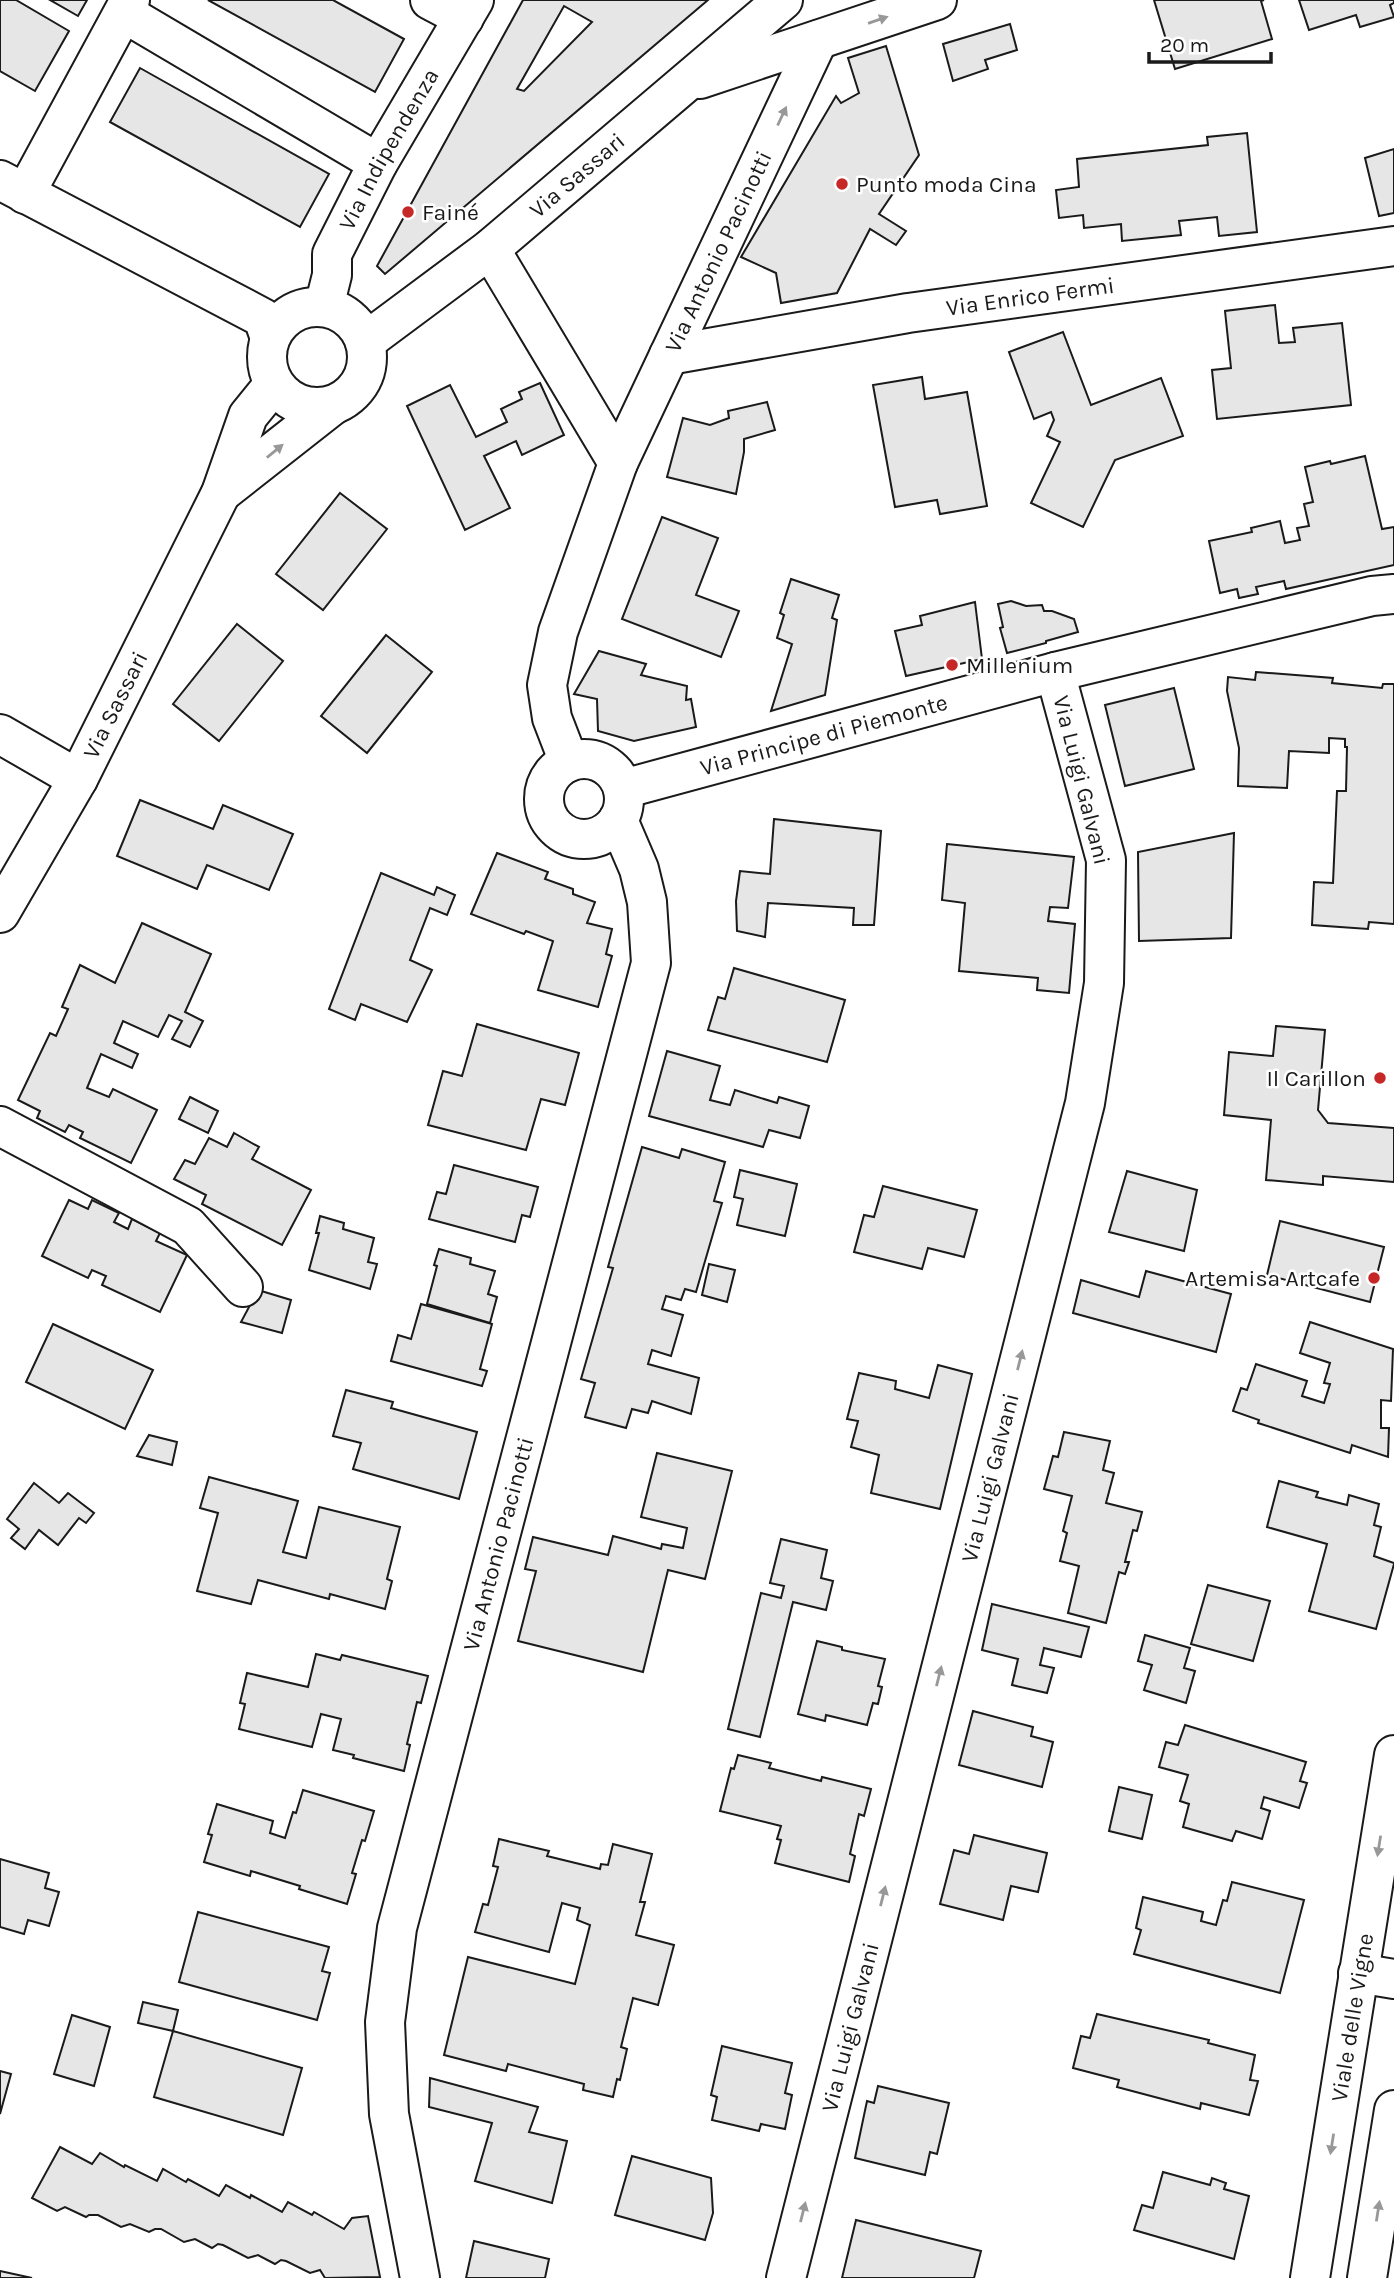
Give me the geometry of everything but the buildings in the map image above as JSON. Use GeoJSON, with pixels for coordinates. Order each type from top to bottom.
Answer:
{"type":"FeatureCollection","features":[{"type":"Feature","properties":{"kind":"street"},"geometry":{"type":"LineString","coordinates":[[430,0],[469,9]]}},
{"type":"Feature","properties":{"kind":"street"},"geometry":{"type":"LineString","coordinates":[[785,0],[818,40]]}},
{"type":"Feature","properties":{"kind":"street","name":"Via Sassari"},"geometry":{"type":"LineString","coordinates":[[221,493],[333,405],[347,398],[361,380],[368,357],[365,342],[490,249],[785,0]]}},
{"type":"Feature","properties":{"kind":"street"},"geometry":{"type":"LineString","coordinates":[[682,85],[937,0]]}},
{"type":"Feature","properties":{"kind":"street"},"geometry":{"type":"LineString","coordinates":[[270,338],[263,318],[13,187],[127,6],[378,163]]}},
{"type":"Feature","properties":{"kind":"street","name":"Via Indipendenza"},"geometry":{"type":"LineString","coordinates":[[324,306],[332,275],[332,254],[378,163],[469,9]]}},
{"type":"Feature","properties":{"kind":"street","name":"Via Antonio Pacinotti"},"geometry":{"type":"LineString","coordinates":[[420,2278],[389,2114],[385,2022],[397,1928],[651,962],[644,891],[620,805],[617,777],[608,767],[595,761],[569,762],[552,718],[547,685],[558,632],[618,463],[818,40]]}},
{"type":"Feature","properties":{"kind":"street","name":"Via Enrico Fermi"},"geometry":{"type":"LineString","coordinates":[[668,355],[908,313],[1394,246]]}},
{"type":"Feature","properties":{"kind":"street"},"geometry":{"type":"LineString","coordinates":[[490,249],[618,463]]}},
{"type":"Feature","properties":{"kind":"street"},"geometry":{"type":"LineString","coordinates":[[333,405],[317,407],[300,404],[286,396],[274,384],[266,353],[270,338],[279,323],[292,312],[324,306],[351,319],[365,342]]}},
{"type":"Feature","properties":{"kind":"street","name":"Via Sassari"},"geometry":{"type":"LineString","coordinates":[[0,913],[78,779],[221,493],[248,416],[274,384]]}},
{"type":"Feature","properties":{"kind":"street","name":"Via Principe di Piemonte"},"geometry":{"type":"LineString","coordinates":[[620,805],[1055,672],[1372,596],[1394,594]]}},
{"type":"Feature","properties":{"kind":"street","name":"Via Luigi Galvani"},"geometry":{"type":"LineString","coordinates":[[786,2278],[1085,1103],[1104,983],[1106,860],[1055,672]]}},
{"type":"Feature","properties":{"kind":"street"},"geometry":{"type":"LineString","coordinates":[[0,734],[78,779]]}},
{"type":"Feature","properties":{"kind":"street"},"geometry":{"type":"LineString","coordinates":[[569,762],[557,769],[544,793],[549,820],[559,830],[570,837],[597,837],[609,830],[620,805]]}},
{"type":"Feature","properties":{"kind":"street"},"geometry":{"type":"LineString","coordinates":[[0,1126],[188,1226],[243,1287]]}},
{"type":"Feature","properties":{"kind":"street","name":"Viale delle Vigne"},"geometry":{"type":"LineString","coordinates":[[1310,2278],[1376,1976],[1394,1755]]}},
{"type":"Feature","properties":{"kind":"street"},"geometry":{"type":"LineString","coordinates":[[1367,2278],[1394,2110]]}},
{"type":"Feature","properties":{"kind":"place","name":"Punto moda Cina"},"geometry":{"type":"Point","coordinates":[842,184]}},
{"type":"Feature","properties":{"kind":"place","name":"Fainé"},"geometry":{"type":"Point","coordinates":[408,212]}},
{"type":"Feature","properties":{"kind":"place","name":"Millenium"},"geometry":{"type":"Point","coordinates":[952,665]}},
{"type":"Feature","properties":{"kind":"place","name":"Il Carillon"},"geometry":{"type":"Point","coordinates":[1380,1078]}},
{"type":"Feature","properties":{"kind":"place","name":"Artemisa Artcafe"},"geometry":{"type":"Point","coordinates":[1374,1278]}}]}
